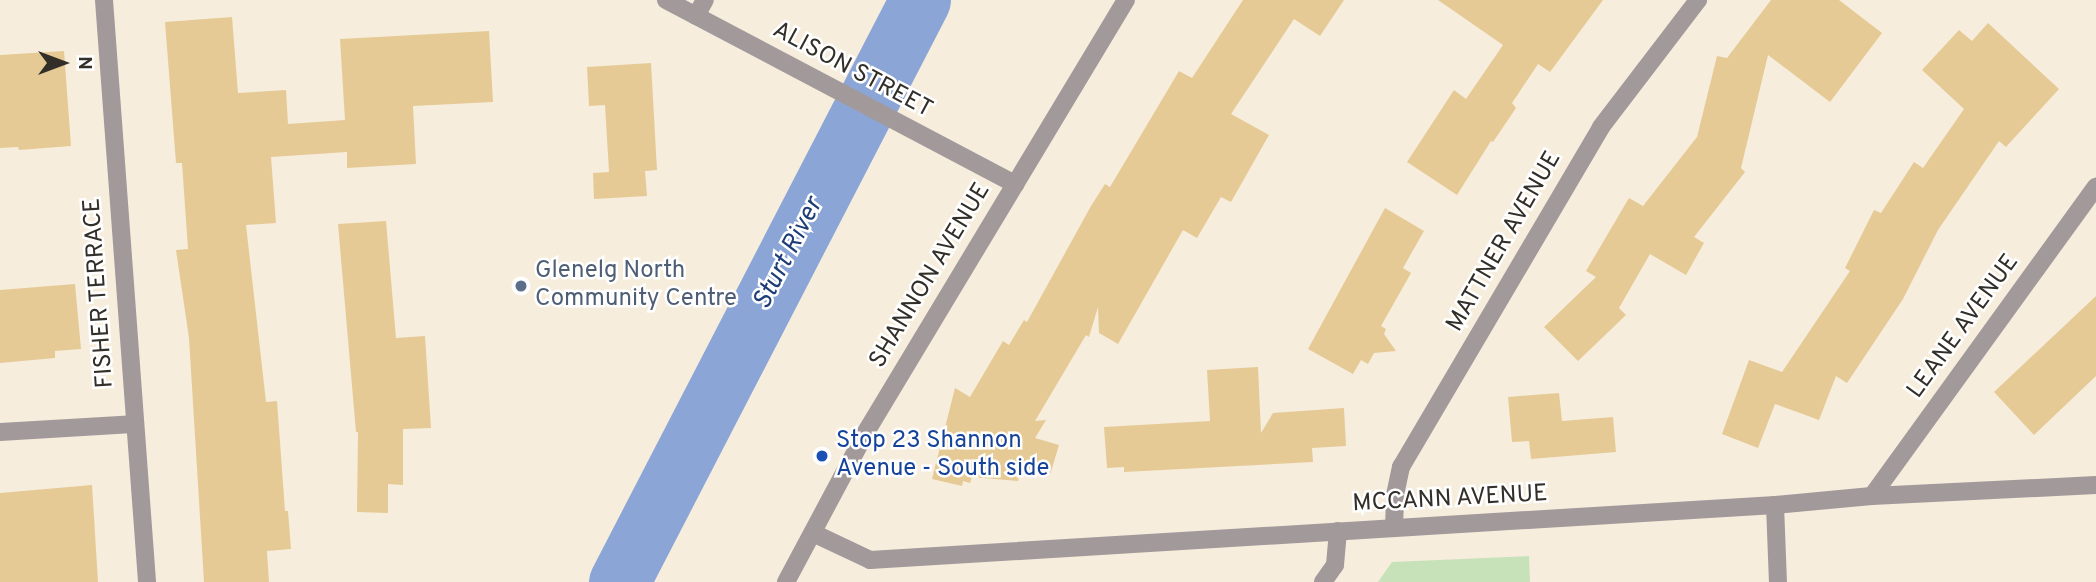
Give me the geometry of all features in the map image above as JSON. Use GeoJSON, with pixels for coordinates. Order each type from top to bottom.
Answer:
{"type":"FeatureCollection","features":[{"type":"Feature","properties":{"kind":"street","name":"FISHER TERRACE"},"geometry":{"type":"LineString","coordinates":[[104,0],[133,424],[147,582]]}},
{"type":"Feature","properties":{"kind":"street","name":"ALISON STREET"},"geometry":{"type":"LineString","coordinates":[[666,0],[1015,184]]}},
{"type":"Feature","properties":{"kind":"street"},"geometry":{"type":"LineString","coordinates":[[696,16],[705,0]]}},
{"type":"Feature","properties":{"kind":"street","name":"SHANNON AVENUE"},"geometry":{"type":"LineString","coordinates":[[786,582],[866,432],[1126,0]]}},
{"type":"Feature","properties":{"kind":"street","name":"MATTNER AVENUE"},"geometry":{"type":"LineString","coordinates":[[1394,528],[1395,495],[1401,467],[1601,127],[1698,0]]}},
{"type":"Feature","properties":{"kind":"street","name":"LEANE AVENUE"},"geometry":{"type":"LineString","coordinates":[[1872,496],[2096,187]]}},
{"type":"Feature","properties":{"kind":"street"},"geometry":{"type":"LineString","coordinates":[[0,432],[133,424]]}},
{"type":"Feature","properties":{"kind":"street","name":"MCCANN AVENUE"},"geometry":{"type":"LineString","coordinates":[[813,533],[870,560],[1775,505],[1872,496],[2096,485]]}},
{"type":"Feature","properties":{"kind":"street"},"geometry":{"type":"LineString","coordinates":[[1775,505],[1778,582]]}},
{"type":"Feature","properties":{"kind":"street"},"geometry":{"type":"LineString","coordinates":[[1324,582],[1335,565],[1338,531]]}},
{"type":"Feature","properties":{"kind":"green space"},"geometry":{"type":"Polygon","coordinates":[[[1529,556],[1530,582],[1378,582],[1392,562],[1529,556]]]}},
{"type":"Feature","properties":{"kind":"building"},"geometry":{"type":"Polygon","coordinates":[[[1243,0],[1344,0],[1320,36],[1294,19],[1231,114],[1269,135],[1231,202],[1221,197],[1197,238],[1183,230],[1118,344],[1099,333],[1098,307],[1089,337],[1086,335],[1035,421],[1046,420],[1035,438],[1059,445],[1050,475],[1021,467],[1018,481],[972,477],[970,483],[963,481],[962,486],[932,479],[955,388],[970,397],[1003,341],[1009,345],[1024,320],[1027,322],[1091,206],[1105,184],[1110,187],[1179,71],[1192,78],[1243,0]]]}},
{"type":"Feature","properties":{"kind":"building"},"geometry":{"type":"Polygon","coordinates":[[[1438,0],[1603,0],[1550,72],[1538,64],[1512,103],[1516,108],[1493,142],[1491,141],[1457,195],[1407,162],[1454,90],[1466,99],[1503,45],[1438,0]]]}},
{"type":"Feature","properties":{"kind":"building"},"geometry":{"type":"Polygon","coordinates":[[[1771,0],[1839,0],[1882,33],[1830,102],[1768,55],[1741,168],[1745,172],[1694,237],[1704,243],[1686,275],[1650,254],[1619,308],[1626,315],[1578,361],[1544,327],[1596,277],[1586,271],[1629,198],[1643,206],[1697,137],[1717,56],[1727,58],[1771,0]]]}},
{"type":"Feature","properties":{"kind":"building"},"geometry":{"type":"Polygon","coordinates":[[[232,17],[238,93],[286,90],[288,124],[345,120],[340,39],[489,31],[493,102],[413,106],[416,164],[347,168],[347,152],[271,157],[276,223],[246,225],[266,402],[277,401],[285,511],[288,511],[291,549],[267,551],[269,582],[204,582],[189,338],[176,250],[188,249],[182,163],[176,163],[165,22],[232,17]]]}},
{"type":"Feature","properties":{"kind":"building"},"geometry":{"type":"Polygon","coordinates":[[[1988,23],[2059,89],[2006,147],[1999,141],[1938,230],[1903,299],[1847,383],[1836,376],[1819,420],[1775,404],[1758,448],[1722,434],[1749,360],[1782,372],[1850,271],[1845,268],[1874,210],[1881,213],[1914,162],[1923,168],[1964,109],[1922,70],[1959,30],[1972,41],[1988,23]]]}},
{"type":"Feature","properties":{"kind":"building"},"geometry":{"type":"Polygon","coordinates":[[[64,51],[71,146],[19,150],[18,147],[0,148],[0,55],[64,51]]]}},
{"type":"Feature","properties":{"kind":"building"},"geometry":{"type":"Polygon","coordinates":[[[651,63],[657,170],[645,171],[647,196],[594,199],[593,173],[609,172],[605,105],[589,106],[587,67],[651,63]]]}},
{"type":"Feature","properties":{"kind":"building"},"geometry":{"type":"Polygon","coordinates":[[[1385,208],[1424,231],[1403,268],[1411,273],[1381,326],[1386,329],[1384,334],[1396,351],[1374,353],[1368,364],[1361,360],[1353,374],[1308,349],[1385,208]]]}},
{"type":"Feature","properties":{"kind":"building"},"geometry":{"type":"Polygon","coordinates":[[[386,221],[396,338],[425,336],[431,428],[403,429],[403,485],[388,484],[388,513],[357,512],[358,432],[338,224],[386,221]]]}},
{"type":"Feature","properties":{"kind":"building"},"geometry":{"type":"Polygon","coordinates":[[[75,284],[81,349],[55,351],[55,358],[0,363],[0,290],[75,284]]]}},
{"type":"Feature","properties":{"kind":"building"},"geometry":{"type":"Polygon","coordinates":[[[2096,296],[2096,376],[2034,435],[1994,392],[2096,296]]]}},
{"type":"Feature","properties":{"kind":"building"},"geometry":{"type":"Polygon","coordinates":[[[1258,367],[1261,433],[1273,413],[1344,408],[1346,446],[1312,448],[1313,462],[1124,472],[1124,467],[1107,468],[1104,427],[1210,421],[1207,370],[1258,367]]]}},
{"type":"Feature","properties":{"kind":"building"},"geometry":{"type":"Polygon","coordinates":[[[1559,393],[1562,421],[1613,417],[1616,452],[1531,459],[1529,441],[1512,442],[1508,397],[1559,393]]]}},
{"type":"Feature","properties":{"kind":"building"},"geometry":{"type":"Polygon","coordinates":[[[92,485],[98,582],[0,582],[0,493],[92,485]]]}},
{"type":"Feature","properties":{"kind":"waterway","name":"Sturt River"},"geometry":{"type":"LineString","coordinates":[[619,582],[920,0]]}},
{"type":"Feature","properties":{"kind":"place","name":"Glenelg North Community Centre"},"geometry":{"type":"Point","coordinates":[521,286]}},
{"type":"Feature","properties":{"kind":"place","name":"Stop 23 Shannon Avenue - South side"},"geometry":{"type":"Point","coordinates":[822,456]}}]}
